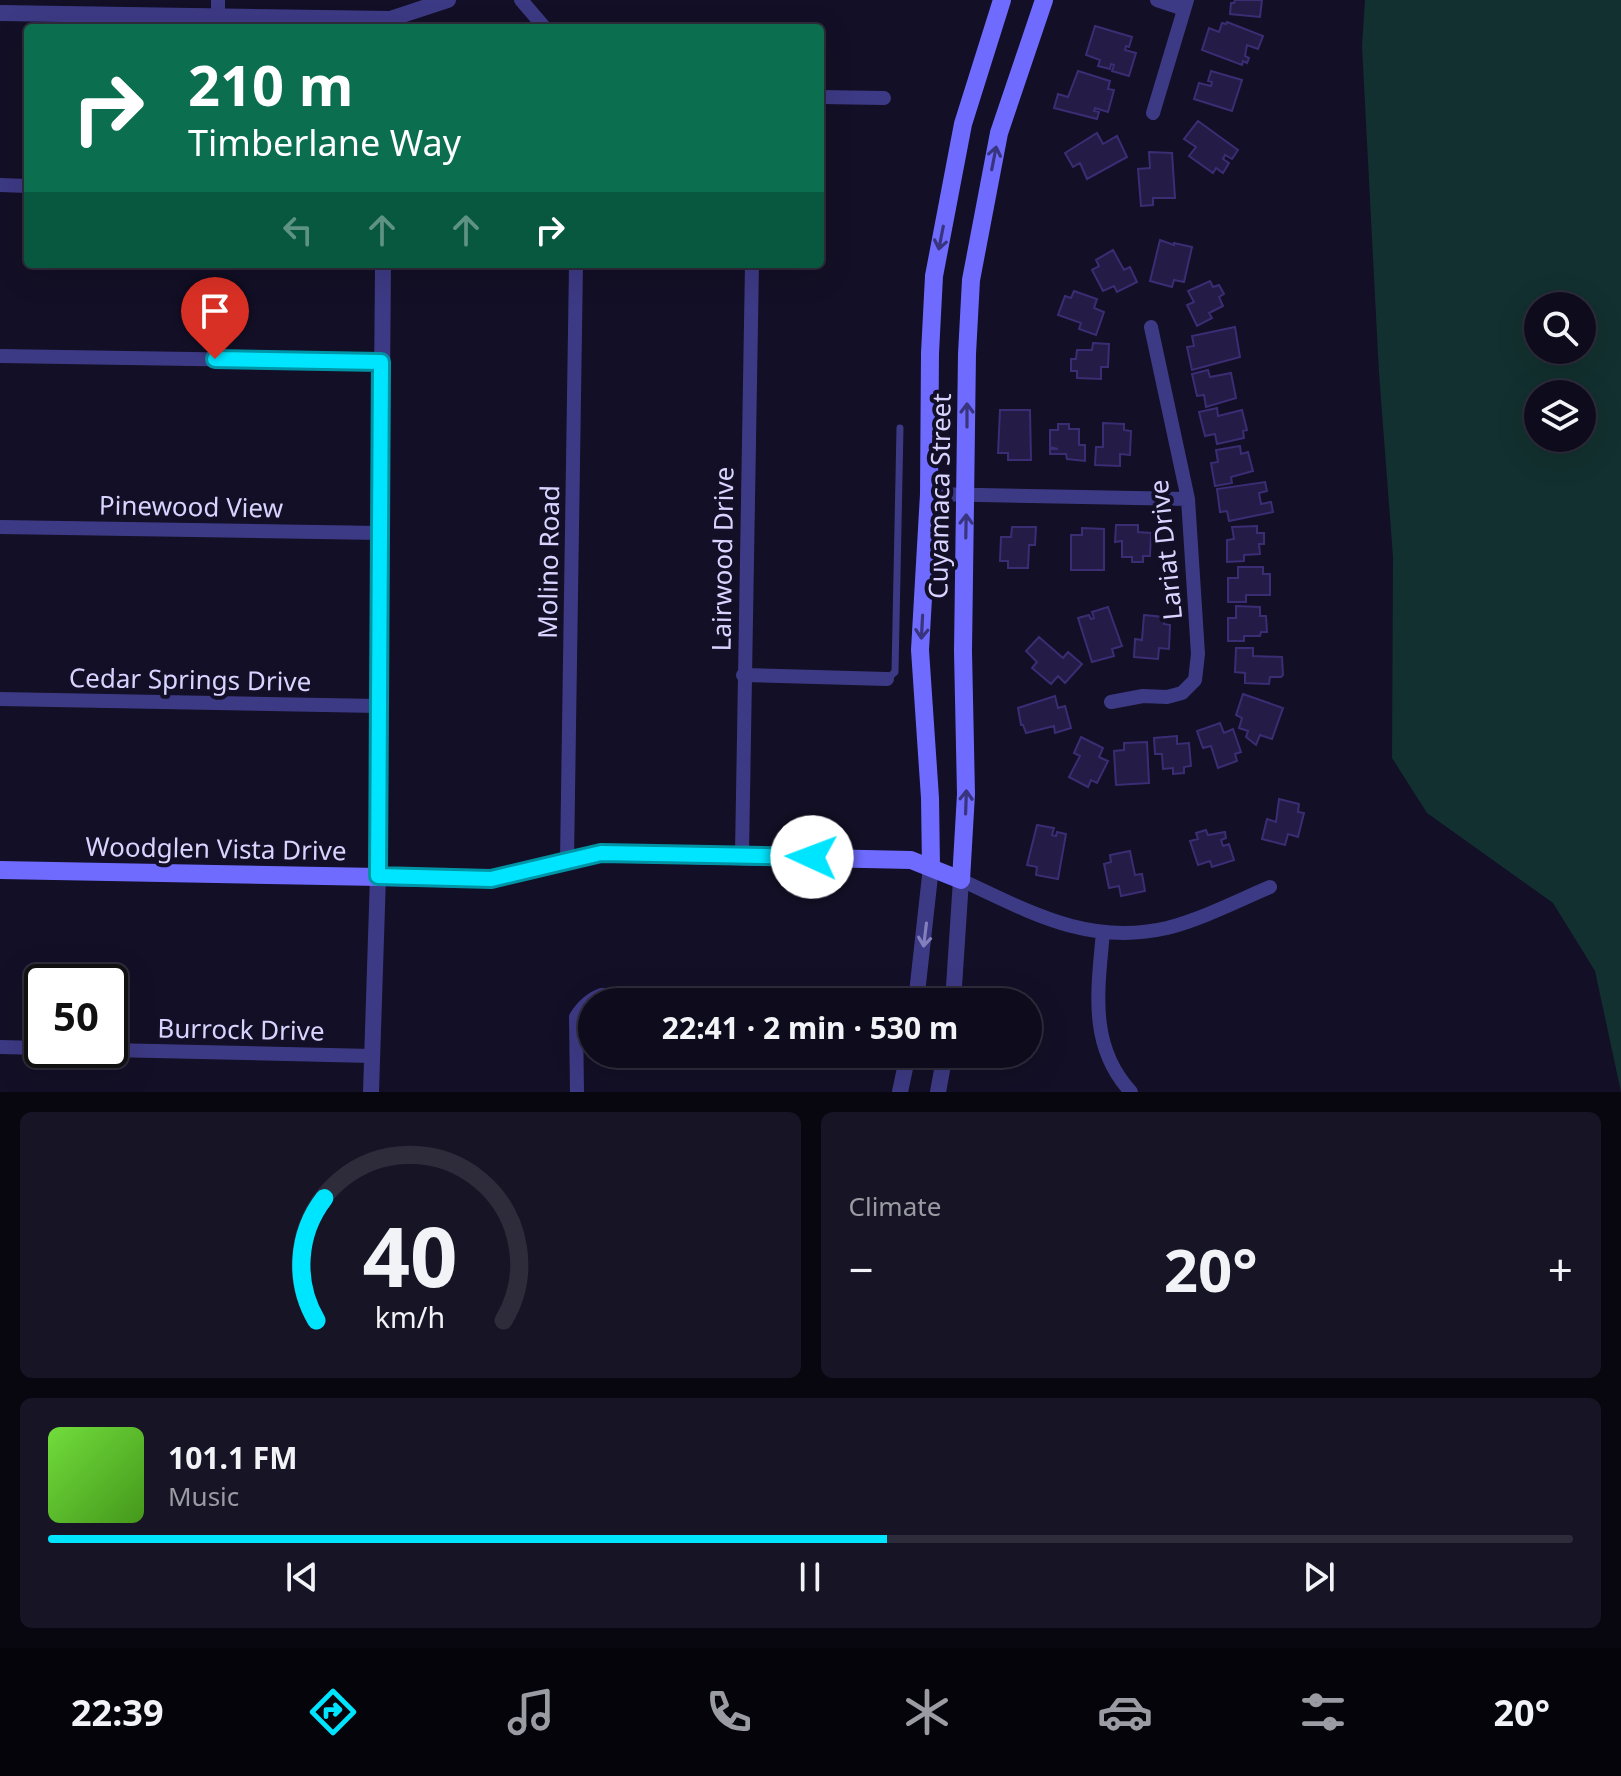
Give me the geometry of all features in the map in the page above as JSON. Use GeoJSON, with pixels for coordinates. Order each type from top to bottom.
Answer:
{"type":"FeatureCollection","features":[{"type":"Feature","properties":{"kind":"main road","name":"Cuyamaca Street"},"geometry":{"type":"LineString","coordinates":[[931,867],[920,650],[929,494],[934,276],[963,124],[1002,0]]}},
{"type":"Feature","properties":{"kind":"main road","name":"Cuyamaca Street"},"geometry":{"type":"LineString","coordinates":[[961,880],[966,794],[963,651],[967,354],[971,280],[999,133],[1044,0]]}},
{"type":"Feature","properties":{"kind":"main road","name":"Woodglen Vista Drive"},"geometry":{"type":"LineString","coordinates":[[0,870],[491,879],[601,853],[742,854],[911,860],[961,880]]}},
{"type":"Feature","properties":{"kind":"street"},"geometry":{"type":"LineString","coordinates":[[390,24],[391,0]]}},
{"type":"Feature","properties":{"kind":"street"},"geometry":{"type":"LineString","coordinates":[[0,13],[42,6],[218,8],[390,24],[448,0]]}},
{"type":"Feature","properties":{"kind":"street"},"geometry":{"type":"LineString","coordinates":[[521,0],[542,24]]}},
{"type":"Feature","properties":{"kind":"street"},"geometry":{"type":"LineString","coordinates":[[1153,113],[1185,4],[1157,0]]}},
{"type":"Feature","properties":{"kind":"street"},"geometry":{"type":"LineString","coordinates":[[824,97],[884,98]]}},
{"type":"Feature","properties":{"kind":"street"},"geometry":{"type":"LineString","coordinates":[[0,185],[24,186]]}},
{"type":"Feature","properties":{"kind":"street"},"geometry":{"type":"LineString","coordinates":[[371,1092],[378,876],[383,268]]}},
{"type":"Feature","properties":{"kind":"street","name":"Molino Road"},"geometry":{"type":"LineString","coordinates":[[567,860],[576,268]]}},
{"type":"Feature","properties":{"kind":"street","name":"Lairwood Drive"},"geometry":{"type":"LineString","coordinates":[[742,854],[752,268]]}},
{"type":"Feature","properties":{"kind":"street","name":"Lariat Drive"},"geometry":{"type":"LineString","coordinates":[[1111,702],[1182,693],[1195,680],[1198,654],[1188,499],[1151,327]]}},
{"type":"Feature","properties":{"kind":"street"},"geometry":{"type":"LineString","coordinates":[[0,356],[381,362]]}},
{"type":"Feature","properties":{"kind":"street"},"geometry":{"type":"LineString","coordinates":[[929,494],[1188,499]]}},
{"type":"Feature","properties":{"kind":"street","name":"Pinewood View"},"geometry":{"type":"LineString","coordinates":[[0,527],[381,533]]}},
{"type":"Feature","properties":{"kind":"street"},"geometry":{"type":"LineString","coordinates":[[743,675],[887,679]]}},
{"type":"Feature","properties":{"kind":"street","name":"Cedar Springs Drive"},"geometry":{"type":"LineString","coordinates":[[0,699],[378,706]]}},
{"type":"Feature","properties":{"kind":"street","name":"Cuyamaca Street"},"geometry":{"type":"LineString","coordinates":[[918,988],[931,867]]}},
{"type":"Feature","properties":{"kind":"street","name":"Woodglen Vista Drive"},"geometry":{"type":"LineString","coordinates":[[961,880],[1038,917],[1070,927],[1103,932],[1137,932],[1170,927],[1270,887]]}},
{"type":"Feature","properties":{"kind":"street","name":"Cuyamaca Street"},"geometry":{"type":"LineString","coordinates":[[954,988],[961,880]]}},
{"type":"Feature","properties":{"kind":"street"},"geometry":{"type":"LineString","coordinates":[[1103,932],[1097,1001],[1099,1031],[1109,1061],[1131,1092]]}},
{"type":"Feature","properties":{"kind":"street"},"geometry":{"type":"LineString","coordinates":[[577,1092],[578,1013]]}},
{"type":"Feature","properties":{"kind":"street"},"geometry":{"type":"LineString","coordinates":[[0,1047],[24,1048]]}},
{"type":"Feature","properties":{"kind":"street","name":"Burrock Drive"},"geometry":{"type":"LineString","coordinates":[[128,1050],[372,1056]]}},
{"type":"Feature","properties":{"kind":"street"},"geometry":{"type":"LineString","coordinates":[[900,1092],[905,1068]]}},
{"type":"Feature","properties":{"kind":"street"},"geometry":{"type":"LineString","coordinates":[[938,1092],[942,1068]]}},
{"type":"Feature","properties":{"kind":"lane"},"geometry":{"type":"LineString","coordinates":[[887,679],[895,672],[900,428]]}},
{"type":"Feature","properties":{"kind":"green space"},"geometry":{"type":"Polygon","coordinates":[[[1365,0],[1621,0],[1621,1092],[1595,971],[1553,903],[1427,813],[1392,758],[1393,557],[1379,373],[1362,46],[1365,0]]]}},
{"type":"Feature","properties":{"kind":"building"},"geometry":{"type":"Polygon","coordinates":[[[1235,0],[1262,0],[1260,17],[1230,14],[1231,3],[1235,0]]]}},
{"type":"Feature","properties":{"kind":"building"},"geometry":{"type":"Polygon","coordinates":[[[1227,22],[1263,36],[1258,49],[1247,45],[1247,63],[1243,61],[1242,65],[1202,50],[1209,28],[1219,32],[1222,23],[1227,22]]]}},
{"type":"Feature","properties":{"kind":"building"},"geometry":{"type":"Polygon","coordinates":[[[1095,26],[1132,37],[1125,50],[1136,53],[1129,76],[1112,71],[1114,65],[1111,64],[1110,69],[1098,66],[1100,60],[1086,55],[1095,26]]]}},
{"type":"Feature","properties":{"kind":"building"},"geometry":{"type":"Polygon","coordinates":[[[1078,71],[1110,81],[1108,89],[1114,90],[1108,112],[1095,108],[1094,111],[1099,112],[1097,119],[1054,108],[1058,94],[1068,97],[1078,71]]]}},
{"type":"Feature","properties":{"kind":"building"},"geometry":{"type":"Polygon","coordinates":[[[1211,71],[1242,80],[1232,111],[1194,99],[1199,83],[1211,86],[1212,82],[1208,81],[1211,71]]]}},
{"type":"Feature","properties":{"kind":"building"},"geometry":{"type":"Polygon","coordinates":[[[1198,121],[1238,150],[1232,159],[1225,155],[1223,159],[1229,163],[1223,173],[1216,168],[1213,173],[1189,156],[1196,147],[1184,139],[1198,121]]]}},
{"type":"Feature","properties":{"kind":"building"},"geometry":{"type":"Polygon","coordinates":[[[1097,133],[1103,144],[1117,136],[1127,157],[1087,179],[1080,163],[1073,167],[1065,153],[1097,133]]]}},
{"type":"Feature","properties":{"kind":"building"},"geometry":{"type":"Polygon","coordinates":[[[1149,152],[1172,153],[1175,198],[1153,198],[1153,205],[1141,206],[1138,169],[1150,168],[1149,152]]]}},
{"type":"Feature","properties":{"kind":"building"},"geometry":{"type":"Polygon","coordinates":[[[1160,240],[1192,247],[1184,282],[1174,280],[1172,287],[1150,281],[1160,240]]]}},
{"type":"Feature","properties":{"kind":"building"},"geometry":{"type":"Polygon","coordinates":[[[1113,250],[1124,270],[1130,267],[1137,282],[1117,292],[1114,286],[1103,291],[1092,270],[1099,266],[1096,260],[1113,250]]]}},
{"type":"Feature","properties":{"kind":"building"},"geometry":{"type":"Polygon","coordinates":[[[1210,281],[1213,287],[1219,285],[1224,294],[1219,297],[1223,306],[1209,313],[1212,318],[1197,326],[1187,305],[1194,302],[1188,291],[1210,281]]]}},
{"type":"Feature","properties":{"kind":"building"},"geometry":{"type":"Polygon","coordinates":[[[1074,291],[1097,299],[1094,308],[1104,312],[1096,335],[1079,329],[1081,323],[1058,315],[1065,296],[1071,298],[1074,291]]]}},
{"type":"Feature","properties":{"kind":"building"},"geometry":{"type":"Polygon","coordinates":[[[1235,327],[1240,357],[1192,370],[1187,347],[1194,346],[1192,336],[1235,327]]]}},
{"type":"Feature","properties":{"kind":"building"},"geometry":{"type":"Polygon","coordinates":[[[1093,343],[1109,344],[1108,367],[1101,367],[1101,379],[1077,378],[1077,371],[1071,371],[1071,359],[1076,359],[1077,350],[1092,350],[1093,343]]]}},
{"type":"Feature","properties":{"kind":"building"},"geometry":{"type":"Polygon","coordinates":[[[1208,370],[1210,377],[1231,373],[1236,398],[1206,407],[1204,395],[1197,396],[1192,374],[1208,370]]]}},
{"type":"Feature","properties":{"kind":"building"},"geometry":{"type":"Polygon","coordinates":[[[1217,408],[1218,416],[1242,410],[1247,430],[1243,431],[1244,438],[1217,444],[1215,434],[1205,436],[1199,412],[1217,408]]]}},
{"type":"Feature","properties":{"kind":"building"},"geometry":{"type":"Polygon","coordinates":[[[1000,410],[1030,410],[1031,460],[1008,460],[1008,453],[998,453],[1000,410]]]}},
{"type":"Feature","properties":{"kind":"building"},"geometry":{"type":"Polygon","coordinates":[[[1103,423],[1124,424],[1124,430],[1131,431],[1130,455],[1120,454],[1120,466],[1095,465],[1096,447],[1103,447],[1103,423]]]}},
{"type":"Feature","properties":{"kind":"building"},"geometry":{"type":"Polygon","coordinates":[[[1058,424],[1069,424],[1069,429],[1079,429],[1079,445],[1085,445],[1085,461],[1067,459],[1066,454],[1050,454],[1050,449],[1058,449],[1050,447],[1050,430],[1058,430],[1058,424]]]}},
{"type":"Feature","properties":{"kind":"building"},"geometry":{"type":"Polygon","coordinates":[[[1240,446],[1241,454],[1248,452],[1253,471],[1231,477],[1232,483],[1215,486],[1211,463],[1218,462],[1216,450],[1240,446]]]}},
{"type":"Feature","properties":{"kind":"building"},"geometry":{"type":"Polygon","coordinates":[[[1265,482],[1267,491],[1259,493],[1261,504],[1271,502],[1273,512],[1229,521],[1227,511],[1220,512],[1217,489],[1265,482]]]}},
{"type":"Feature","properties":{"kind":"building"},"geometry":{"type":"Polygon","coordinates":[[[1116,525],[1138,525],[1138,532],[1151,533],[1150,556],[1143,556],[1143,562],[1132,562],[1132,557],[1122,557],[1122,541],[1115,542],[1116,525]]]}},
{"type":"Feature","properties":{"kind":"building"},"geometry":{"type":"Polygon","coordinates":[[[1257,526],[1257,533],[1264,533],[1264,544],[1259,544],[1260,554],[1244,555],[1244,561],[1227,562],[1227,540],[1234,539],[1232,527],[1257,526]]]}},
{"type":"Feature","properties":{"kind":"building"},"geometry":{"type":"Polygon","coordinates":[[[1012,527],[1036,527],[1035,545],[1029,545],[1028,568],[1008,568],[1008,561],[1000,561],[1001,537],[1011,537],[1012,527]]]}},
{"type":"Feature","properties":{"kind":"building"},"geometry":{"type":"Polygon","coordinates":[[[1082,528],[1104,529],[1104,570],[1071,570],[1071,535],[1082,535],[1082,528]]]}},
{"type":"Feature","properties":{"kind":"building"},"geometry":{"type":"Polygon","coordinates":[[[1238,567],[1263,567],[1263,574],[1270,574],[1270,595],[1246,595],[1246,602],[1228,602],[1228,578],[1238,578],[1238,567]]]}},
{"type":"Feature","properties":{"kind":"building"},"geometry":{"type":"Polygon","coordinates":[[[1236,606],[1260,607],[1260,616],[1266,616],[1267,632],[1261,632],[1260,636],[1244,636],[1244,641],[1228,641],[1228,618],[1236,618],[1236,606]]]}},
{"type":"Feature","properties":{"kind":"building"},"geometry":{"type":"Polygon","coordinates":[[[1108,607],[1122,646],[1112,649],[1114,656],[1092,662],[1078,618],[1089,615],[1091,619],[1094,618],[1092,612],[1108,607]]]}},
{"type":"Feature","properties":{"kind":"building"},"geometry":{"type":"Polygon","coordinates":[[[1144,615],[1164,617],[1164,624],[1170,625],[1169,649],[1159,648],[1158,659],[1134,657],[1135,639],[1142,640],[1144,615]]]}},
{"type":"Feature","properties":{"kind":"building"},"geometry":{"type":"Polygon","coordinates":[[[1039,637],[1063,658],[1068,652],[1082,664],[1065,683],[1058,676],[1051,684],[1032,668],[1037,662],[1026,651],[1039,637]]]}},
{"type":"Feature","properties":{"kind":"building"},"geometry":{"type":"Polygon","coordinates":[[[1236,648],[1253,648],[1253,656],[1282,657],[1283,675],[1270,677],[1269,684],[1245,683],[1245,673],[1235,672],[1236,648]]]}},
{"type":"Feature","properties":{"kind":"building"},"geometry":{"type":"Polygon","coordinates":[[[1243,694],[1283,708],[1272,739],[1260,735],[1256,745],[1246,737],[1248,731],[1239,728],[1242,718],[1236,715],[1243,694]]]}},
{"type":"Feature","properties":{"kind":"building"},"geometry":{"type":"Polygon","coordinates":[[[1055,696],[1058,708],[1065,706],[1071,728],[1055,733],[1054,726],[1026,733],[1018,708],[1055,696]]]}},
{"type":"Feature","properties":{"kind":"building"},"geometry":{"type":"Polygon","coordinates":[[[1220,723],[1224,733],[1233,729],[1241,752],[1235,754],[1237,761],[1218,768],[1211,746],[1203,748],[1197,731],[1220,723]]]}},
{"type":"Feature","properties":{"kind":"building"},"geometry":{"type":"Polygon","coordinates":[[[1177,736],[1177,744],[1189,743],[1191,766],[1184,767],[1184,773],[1173,774],[1173,768],[1163,769],[1162,754],[1155,754],[1154,738],[1177,736]]]}},
{"type":"Feature","properties":{"kind":"building"},"geometry":{"type":"Polygon","coordinates":[[[1081,737],[1103,748],[1099,757],[1108,761],[1097,783],[1091,780],[1088,787],[1069,777],[1080,756],[1074,753],[1081,737]]]}},
{"type":"Feature","properties":{"kind":"building"},"geometry":{"type":"Polygon","coordinates":[[[1147,742],[1149,783],[1116,785],[1114,751],[1124,750],[1124,743],[1147,742]]]}},
{"type":"Feature","properties":{"kind":"building"},"geometry":{"type":"Polygon","coordinates":[[[1279,799],[1299,804],[1298,812],[1304,813],[1298,837],[1288,834],[1285,845],[1262,839],[1267,819],[1276,822],[1279,799]]]}},
{"type":"Feature","properties":{"kind":"building"},"geometry":{"type":"Polygon","coordinates":[[[1037,825],[1054,828],[1052,835],[1056,836],[1057,832],[1066,834],[1058,879],[1036,875],[1037,867],[1027,865],[1037,825]]]}},
{"type":"Feature","properties":{"kind":"building"},"geometry":{"type":"Polygon","coordinates":[[[1206,830],[1208,835],[1225,832],[1226,838],[1221,840],[1223,846],[1229,844],[1234,860],[1212,867],[1210,861],[1198,865],[1190,841],[1198,839],[1196,833],[1206,830]]]}},
{"type":"Feature","properties":{"kind":"building"},"geometry":{"type":"Polygon","coordinates":[[[1130,851],[1135,875],[1142,874],[1145,891],[1121,896],[1119,886],[1109,888],[1104,864],[1111,862],[1110,855],[1130,851]]]}},
{"type":"Feature","properties":{"kind":"route"},"geometry":{"type":"LineString","coordinates":[[215,359],[381,362],[378,876],[491,879],[601,853],[812,857]]}}]}
